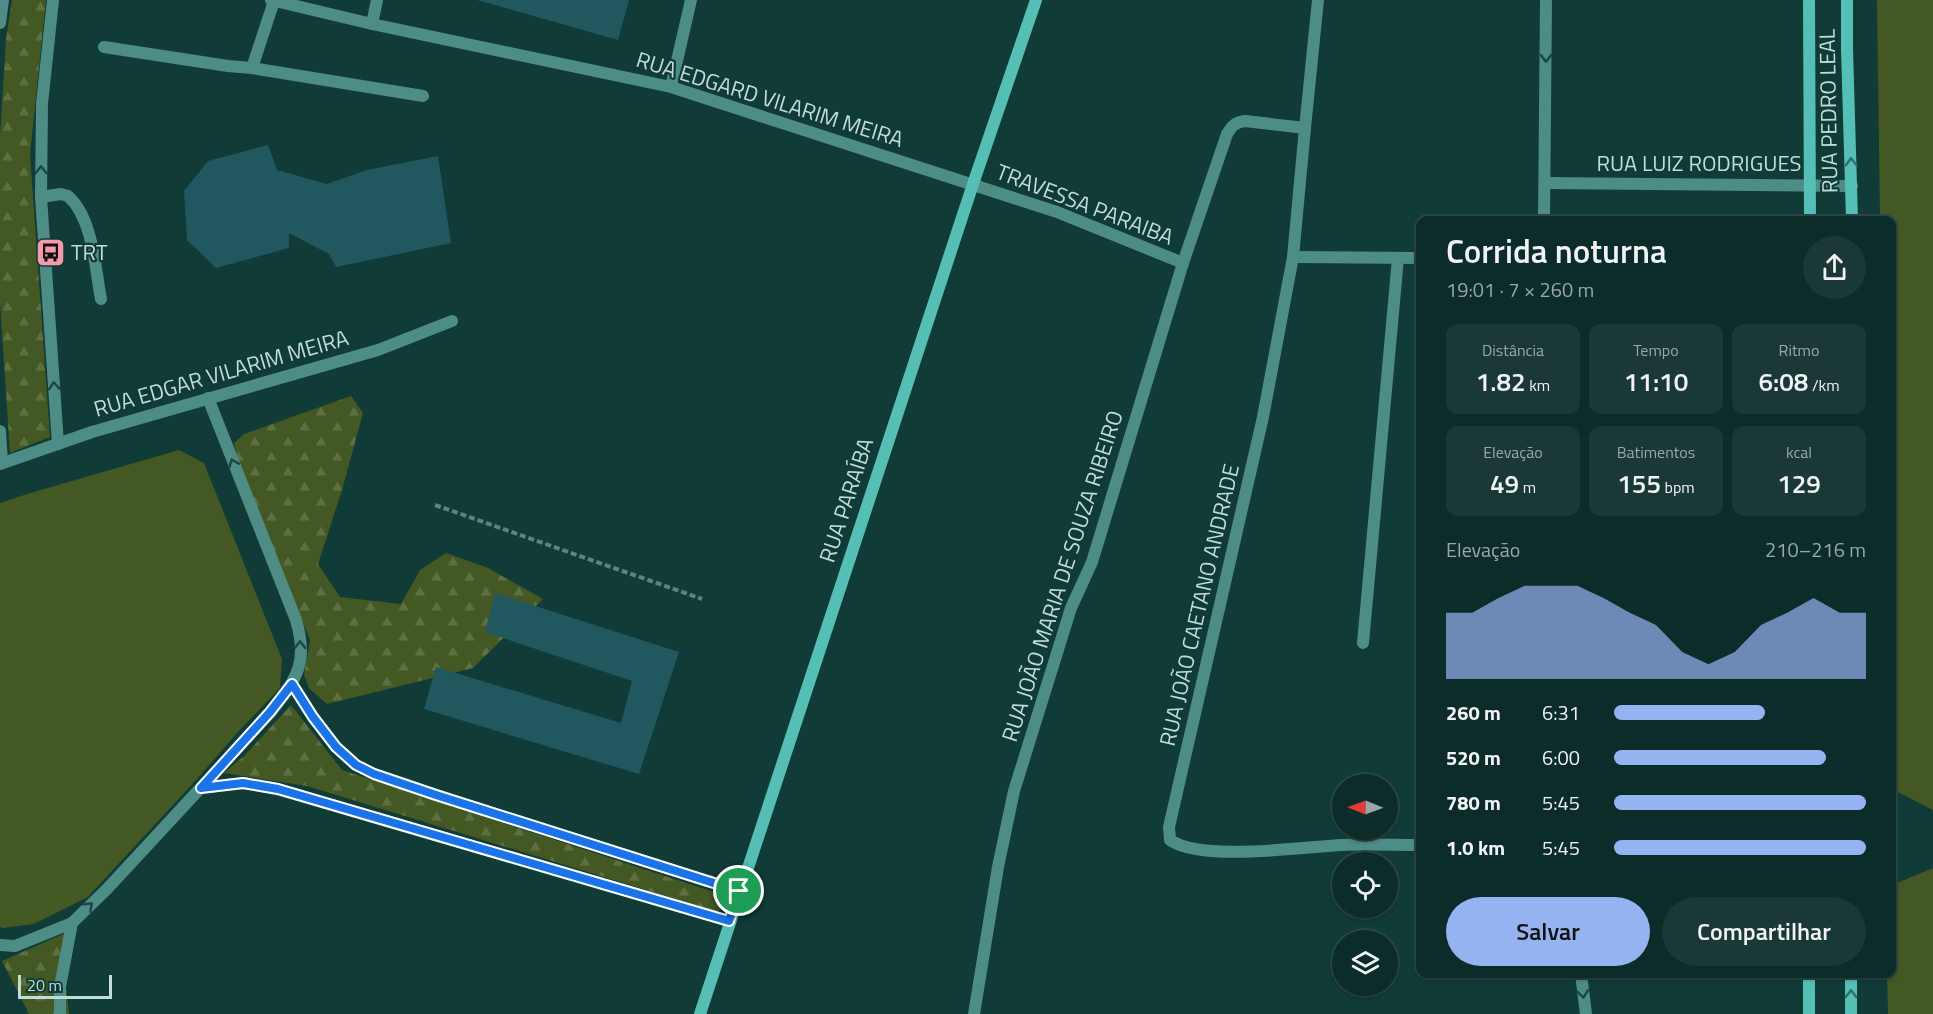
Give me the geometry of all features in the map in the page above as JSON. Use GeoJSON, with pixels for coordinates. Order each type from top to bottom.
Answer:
{"type":"FeatureCollection","features":[{"type":"Feature","properties":{"kind":"street"},"geometry":{"type":"LineString","coordinates":[[0,23],[3,0]]}},
{"type":"Feature","properties":{"kind":"street"},"geometry":{"type":"LineString","coordinates":[[53,0],[42,104],[41,197],[58,444]]}},
{"type":"Feature","properties":{"kind":"street"},"geometry":{"type":"LineString","coordinates":[[252,68],[272,0]]}},
{"type":"Feature","properties":{"kind":"street","name":"RUA EDGARD VILARIM MEIRA"},"geometry":{"type":"LineString","coordinates":[[272,0],[372,24],[671,87],[973,184]]}},
{"type":"Feature","properties":{"kind":"street"},"geometry":{"type":"LineString","coordinates":[[372,24],[377,0]]}},
{"type":"Feature","properties":{"kind":"street"},"geometry":{"type":"LineString","coordinates":[[671,87],[691,0]]}},
{"type":"Feature","properties":{"kind":"street","name":"RUA PARAÍBA"},"geometry":{"type":"LineString","coordinates":[[700,1014],[973,184],[1036,0]]}},
{"type":"Feature","properties":{"kind":"street","name":"RUA JOÃO CAETANO ANDRADE"},"geometry":{"type":"LineString","coordinates":[[1318,0],[1293,257],[1263,417],[1169,828],[1170,840],[1182,848],[1192,850],[1250,852],[1343,845],[1416,845]]}},
{"type":"Feature","properties":{"kind":"street"},"geometry":{"type":"LineString","coordinates":[[1544,216],[1546,0]]}},
{"type":"Feature","properties":{"kind":"street","name":"RUA PEDRO LEAL"},"geometry":{"type":"LineString","coordinates":[[1809,0],[1810,216]]}},
{"type":"Feature","properties":{"kind":"street","name":"RUA PEDRO LEAL"},"geometry":{"type":"LineString","coordinates":[[1847,0],[1852,216]]}},
{"type":"Feature","properties":{"kind":"street"},"geometry":{"type":"LineString","coordinates":[[104,47],[423,96]]}},
{"type":"Feature","properties":{"kind":"street","name":"RUA JOÃO MARIA DE SOUZA RIBEIRO"},"geometry":{"type":"LineString","coordinates":[[974,1014],[998,867],[1014,791],[1071,608],[1092,562],[1183,263],[1218,158],[1227,134],[1238,122],[1305,128]]}},
{"type":"Feature","properties":{"kind":"street","name":"RUA LUIZ RODRIGUES"},"geometry":{"type":"LineString","coordinates":[[1546,183],[1852,186]]}},
{"type":"Feature","properties":{"kind":"street","name":"TRAVESSA PARAIBA"},"geometry":{"type":"LineString","coordinates":[[973,184],[1057,212],[1183,263]]}},
{"type":"Feature","properties":{"kind":"street"},"geometry":{"type":"LineString","coordinates":[[41,197],[61,194],[68,196],[79,210],[87,227],[101,299]]}},
{"type":"Feature","properties":{"kind":"street"},"geometry":{"type":"LineString","coordinates":[[1293,257],[1416,258]]}},
{"type":"Feature","properties":{"kind":"street"},"geometry":{"type":"LineString","coordinates":[[1363,643],[1398,258]]}},
{"type":"Feature","properties":{"kind":"street","name":"RUA EDGAR VILARIM MEIRA"},"geometry":{"type":"LineString","coordinates":[[1,464],[92,432],[378,350],[452,321]]}},
{"type":"Feature","properties":{"kind":"street"},"geometry":{"type":"LineString","coordinates":[[0,945],[15,946],[72,923],[107,890],[270,712],[292,684],[299,670],[301,636],[208,398]]}},
{"type":"Feature","properties":{"kind":"street"},"geometry":{"type":"LineString","coordinates":[[0,431],[1,464]]}},
{"type":"Feature","properties":{"kind":"street"},"geometry":{"type":"LineString","coordinates":[[292,684],[318,725],[336,747],[356,765],[374,774],[739,891]]}},
{"type":"Feature","properties":{"kind":"street"},"geometry":{"type":"LineString","coordinates":[[201,788],[243,783],[278,789],[729,921]]}},
{"type":"Feature","properties":{"kind":"street"},"geometry":{"type":"LineString","coordinates":[[60,1014],[60,987],[72,923]]}},
{"type":"Feature","properties":{"kind":"street"},"geometry":{"type":"LineString","coordinates":[[1582,978],[1586,1014]]}},
{"type":"Feature","properties":{"kind":"street"},"geometry":{"type":"LineString","coordinates":[[1809,978],[1809,1014]]}},
{"type":"Feature","properties":{"kind":"street"},"geometry":{"type":"LineString","coordinates":[[1851,978],[1851,1014]]}},
{"type":"Feature","properties":{"kind":"path"},"geometry":{"type":"LineString","coordinates":[[435,505],[702,599]]}},
{"type":"Feature","properties":{"kind":"green space"},"geometry":{"type":"Polygon","coordinates":[[[12,0],[46,0],[30,154],[50,437],[10,453],[0,302],[0,137],[6,39],[12,0]]]}},
{"type":"Feature","properties":{"kind":"green space"},"geometry":{"type":"Polygon","coordinates":[[[1877,0],[1933,0],[1933,810],[1896,791],[1896,216],[1880,216],[1877,0]]]}},
{"type":"Feature","properties":{"kind":"green space"},"geometry":{"type":"Polygon","coordinates":[[[351,396],[363,413],[342,490],[318,564],[340,597],[401,604],[420,570],[446,553],[488,568],[543,599],[473,668],[327,704],[309,688],[304,675],[310,640],[238,460],[234,443],[244,434],[351,396]]]}},
{"type":"Feature","properties":{"kind":"green space"},"geometry":{"type":"Polygon","coordinates":[[[179,450],[204,463],[282,659],[280,688],[88,897],[34,924],[0,927],[0,503],[179,450]]]}},
{"type":"Feature","properties":{"kind":"green space"},"geometry":{"type":"Polygon","coordinates":[[[291,705],[342,770],[729,897],[718,912],[307,786],[224,773],[245,755],[291,705]]]}},
{"type":"Feature","properties":{"kind":"green space"},"geometry":{"type":"Polygon","coordinates":[[[1933,868],[1933,1014],[1888,1014],[1887,978],[1896,978],[1896,883],[1933,868]]]}},
{"type":"Feature","properties":{"kind":"green space"},"geometry":{"type":"Polygon","coordinates":[[[75,929],[66,986],[69,1014],[29,1014],[2,961],[75,929]]]}},
{"type":"Feature","properties":{"kind":"building"},"geometry":{"type":"Polygon","coordinates":[[[477,0],[629,0],[618,40],[477,0]]]}},
{"type":"Feature","properties":{"kind":"building"},"geometry":{"type":"Polygon","coordinates":[[[268,145],[277,170],[327,184],[367,170],[438,156],[451,243],[336,267],[329,254],[289,233],[289,248],[216,268],[187,240],[184,191],[208,161],[268,145]]]}},
{"type":"Feature","properties":{"kind":"building"},"geometry":{"type":"Polygon","coordinates":[[[495,593],[679,652],[639,774],[424,709],[436,667],[621,723],[632,681],[485,632],[495,593]]]}},
{"type":"Feature","properties":{"kind":"place","name":"TRT"},"geometry":{"type":"Point","coordinates":[50,252]}},
{"type":"Feature","properties":{"kind":"route"},"geometry":{"type":"LineString","coordinates":[[292,684],[336,747],[356,765],[374,774],[739,891],[729,921],[278,789],[243,783],[201,788],[270,712],[292,684]]}}]}
